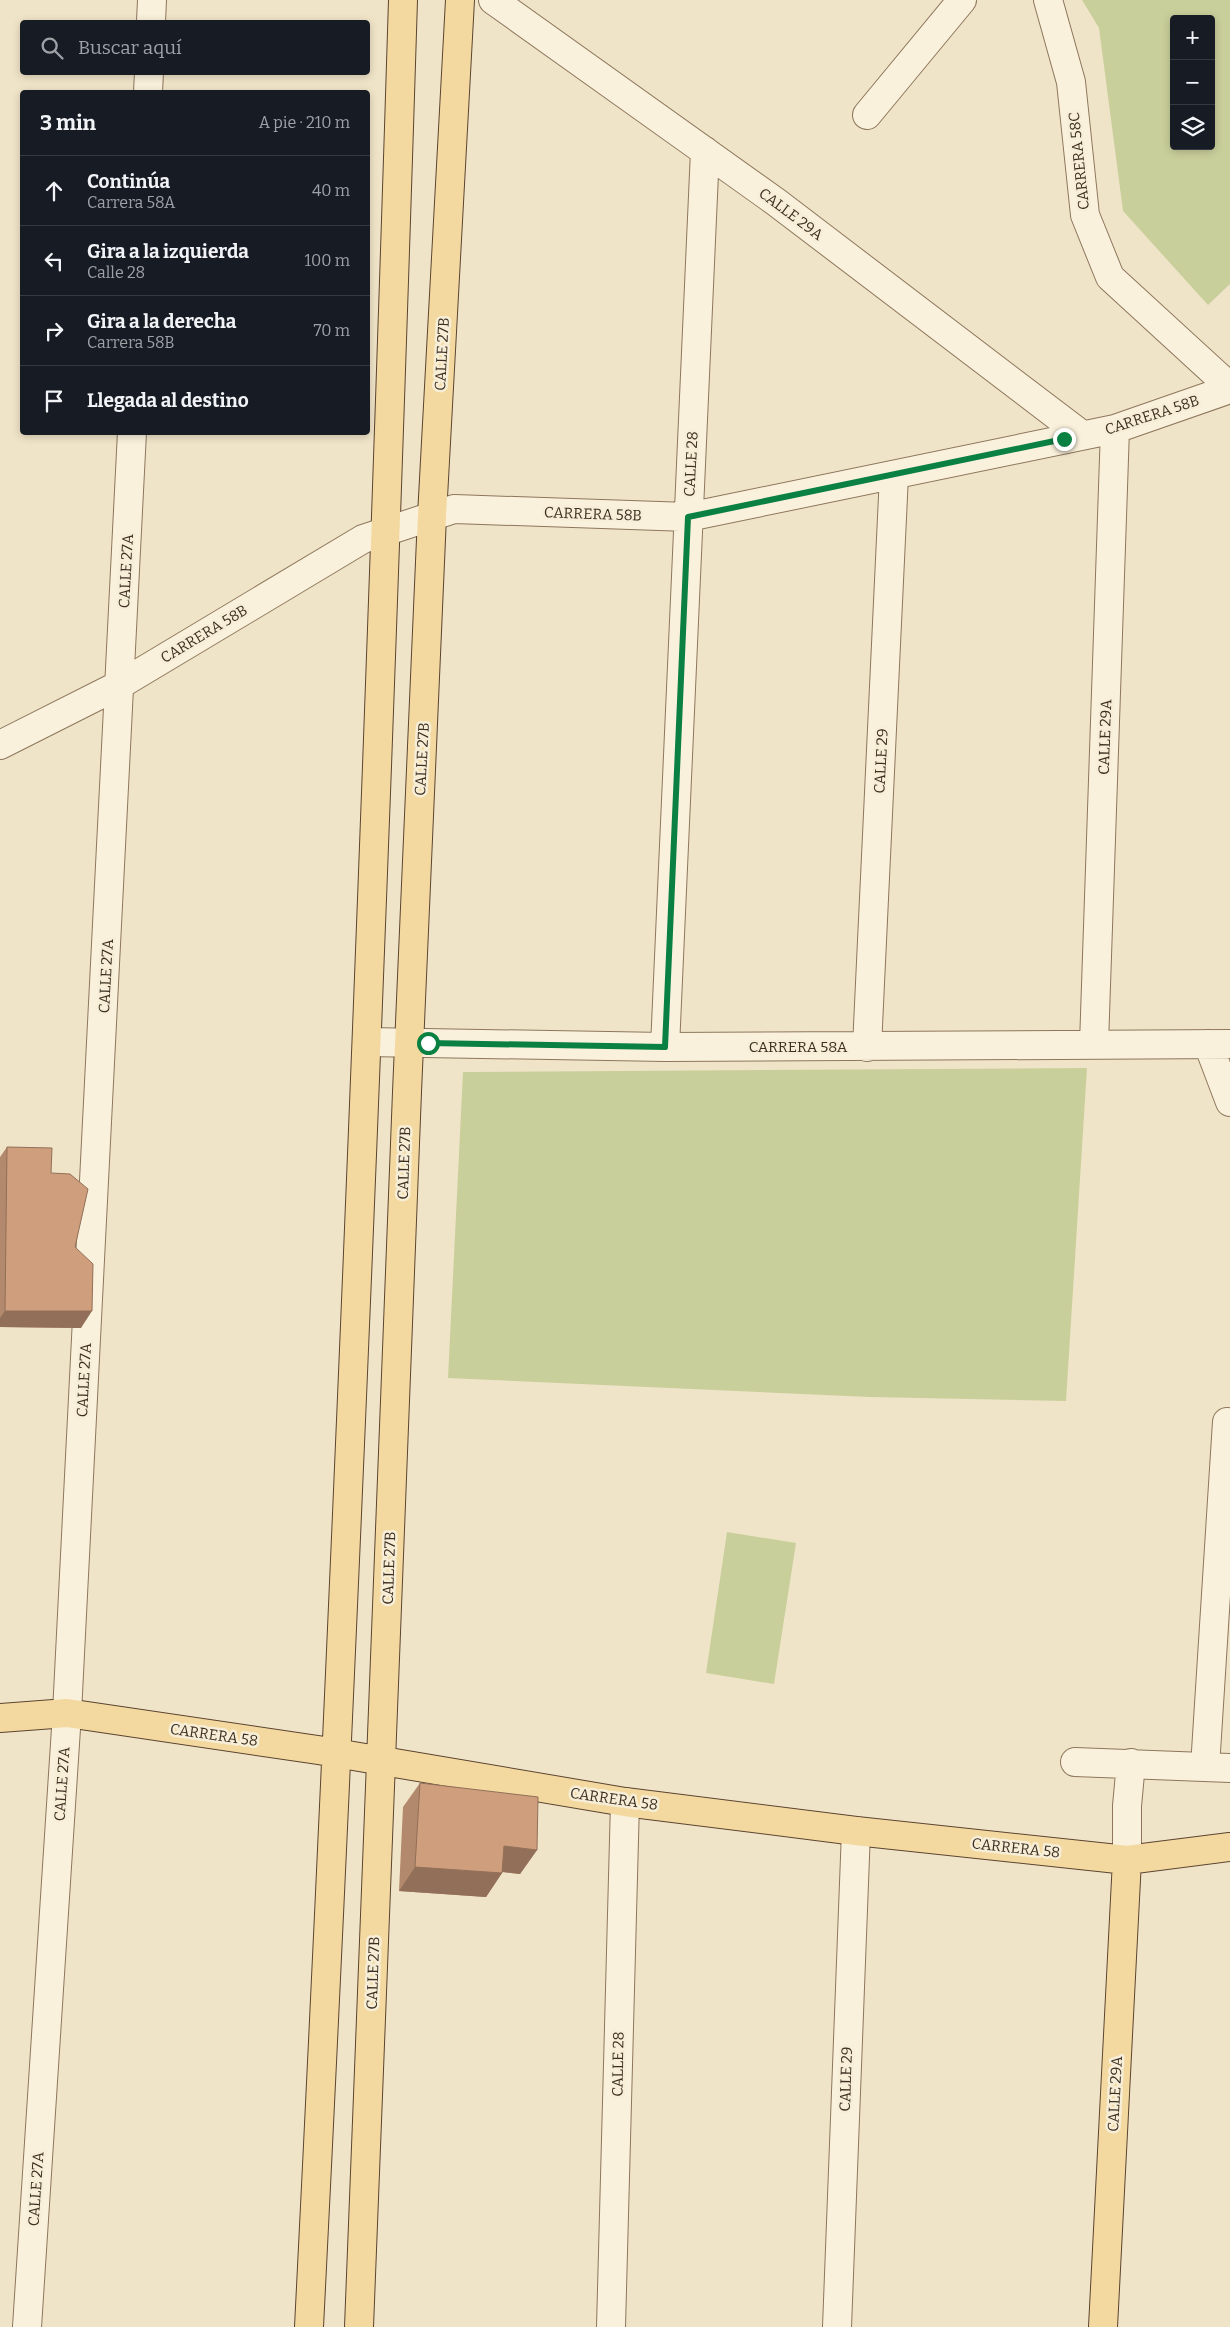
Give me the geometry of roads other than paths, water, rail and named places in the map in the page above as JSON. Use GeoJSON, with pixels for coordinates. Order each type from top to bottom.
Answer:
{"type":"FeatureCollection","features":[{"type":"Feature","properties":{"kind":"main road"},"geometry":{"type":"LineString","coordinates":[[309,2327],[337,1753],[387,531],[403,0]]}},
{"type":"Feature","properties":{"kind":"main road","name":"CALLE 27B"},"geometry":{"type":"LineString","coordinates":[[359,2327],[409,1043],[432,516],[460,0]]}},
{"type":"Feature","properties":{"kind":"main road","name":"CARRERA 58"},"geometry":{"type":"LineString","coordinates":[[0,1718],[67,1713],[337,1753],[625,1802],[856,1831],[1127,1860],[1230,1847]]}},
{"type":"Feature","properties":{"kind":"main road","name":"CALLE 29A"},"geometry":{"type":"LineString","coordinates":[[1103,2327],[1127,1860]]}},
{"type":"Feature","properties":{"kind":"street"},"geometry":{"type":"LineString","coordinates":[[151,20],[152,0]]}},
{"type":"Feature","properties":{"kind":"street","name":"CALLE 29A"},"geometry":{"type":"LineString","coordinates":[[493,0],[776,202],[1082,435]]}},
{"type":"Feature","properties":{"kind":"street"},"geometry":{"type":"LineString","coordinates":[[868,115],[962,0]]}},
{"type":"Feature","properties":{"kind":"street","name":"CARRERA 58C"},"geometry":{"type":"LineString","coordinates":[[1048,0],[1071,82],[1084,215],[1110,277],[1230,388]]}},
{"type":"Feature","properties":{"kind":"street"},"geometry":{"type":"LineString","coordinates":[[148,90],[149,75]]}},
{"type":"Feature","properties":{"kind":"street","name":"CALLE 28"},"geometry":{"type":"LineString","coordinates":[[665,1047],[705,152]]}},
{"type":"Feature","properties":{"kind":"street","name":"CARRERA 58B"},"geometry":{"type":"LineString","coordinates":[[0,745],[121,684],[363,539],[454,509],[688,517],[1115,429],[1230,388]]}},
{"type":"Feature","properties":{"kind":"street","name":"CALLE 29A"},"geometry":{"type":"LineString","coordinates":[[1094,1044],[1115,429]]}},
{"type":"Feature","properties":{"kind":"street","name":"CALLE 27A"},"geometry":{"type":"LineString","coordinates":[[26,2327],[67,1713],[121,684],[132,435]]}},
{"type":"Feature","properties":{"kind":"street","name":"CALLE 29"},"geometry":{"type":"LineString","coordinates":[[867,1047],[894,475]]}},
{"type":"Feature","properties":{"kind":"street","name":"CARRERA 58A"},"geometry":{"type":"LineString","coordinates":[[366,1042],[665,1047],[1219,1044]]}},
{"type":"Feature","properties":{"kind":"street"},"geometry":{"type":"LineString","coordinates":[[1219,1044],[1230,1102]]}},
{"type":"Feature","properties":{"kind":"street"},"geometry":{"type":"LineString","coordinates":[[1075,1762],[1217,1768],[1227,1422]]}},
{"type":"Feature","properties":{"kind":"street"},"geometry":{"type":"LineString","coordinates":[[1127,1860],[1127,1806],[1131,1763]]}},
{"type":"Feature","properties":{"kind":"street","name":"CALLE 28"},"geometry":{"type":"LineString","coordinates":[[611,2327],[625,1802]]}},
{"type":"Feature","properties":{"kind":"street","name":"CALLE 29"},"geometry":{"type":"LineString","coordinates":[[837,2327],[856,1831]]}}]}
